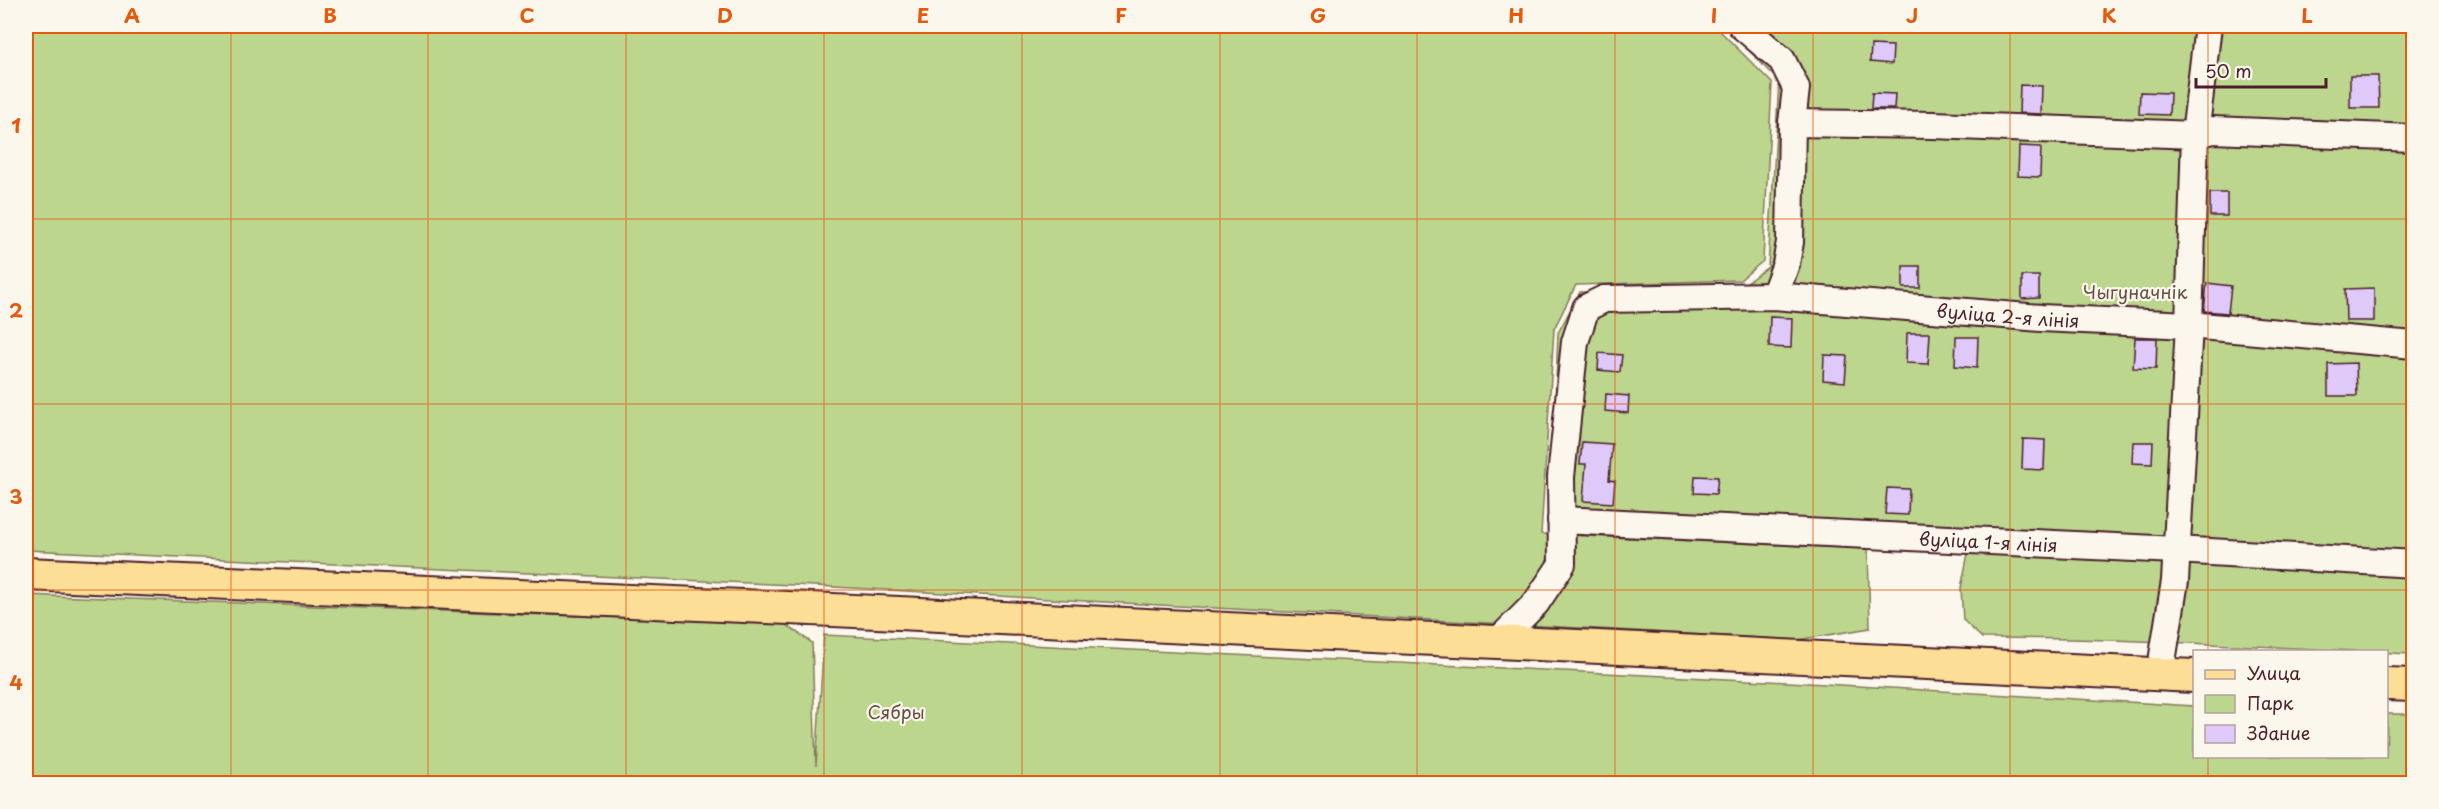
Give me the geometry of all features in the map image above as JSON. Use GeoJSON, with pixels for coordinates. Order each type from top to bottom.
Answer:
{"type":"FeatureCollection","features":[{"type":"Feature","properties":{"kind":"main road"},"geometry":{"type":"LineString","coordinates":[[26,574],[1498,641],[2193,676]]}},
{"type":"Feature","properties":{"kind":"main road"},"geometry":{"type":"LineString","coordinates":[[2388,684],[2414,685]]}},
{"type":"Feature","properties":{"kind":"lane"},"geometry":{"type":"LineString","coordinates":[[1742,26],[1782,60],[1796,88],[1792,123],[1790,242],[1786,264],[1774,296]]}},
{"type":"Feature","properties":{"kind":"lane"},"geometry":{"type":"LineString","coordinates":[[2160,674],[2175,581],[2189,325],[2195,135],[2208,26]]}},
{"type":"Feature","properties":{"kind":"lane"},"geometry":{"type":"LineString","coordinates":[[1792,123],[1932,125],[2195,135],[2213,130],[2414,138]]}},
{"type":"Feature","properties":{"kind":"lane","name":"вуліца 2-я лінія"},"geometry":{"type":"LineString","coordinates":[[1562,520],[1561,477],[1575,342],[1586,308],[1604,298],[1774,296],[2041,318],[2189,325],[2414,345]]}},
{"type":"Feature","properties":{"kind":"lane"},"geometry":{"type":"LineString","coordinates":[[1498,641],[1536,603],[1562,564],[1562,520]]}},
{"type":"Feature","properties":{"kind":"lane","name":"вуліца 1-я лінія"},"geometry":{"type":"LineString","coordinates":[[1562,520],[2414,564]]}},
{"type":"Feature","properties":{"kind":"green space"},"geometry":{"type":"Polygon","coordinates":[[[33,26],[1715,26],[1772,83],[1763,261],[1740,280],[1576,285],[1554,329],[1541,534],[1868,549],[1870,628],[1797,640],[815,586],[26,550],[26,60],[33,26]]]}},
{"type":"Feature","properties":{"kind":"green space","name":"Чыгуначнік"},"geometry":{"type":"Polygon","coordinates":[[[1726,26],[2413,26],[2413,654],[2388,653],[2388,650],[1982,638],[1963,620],[1961,588],[1969,549],[1550,529],[1558,333],[1580,292],[1740,287],[1768,267],[1779,82],[1726,26]]]}},
{"type":"Feature","properties":{"kind":"green space","name":"Сябры"},"geometry":{"type":"Polygon","coordinates":[[[26,595],[785,624],[812,643],[816,766],[824,635],[1807,683],[2193,706],[2193,758],[2388,758],[2388,714],[2414,714],[2413,784],[26,784],[26,595]]]}},
{"type":"Feature","properties":{"kind":"building"},"geometry":{"type":"Polygon","coordinates":[[[1871,45],[1893,46],[1892,64],[1870,62],[1871,45]]]}},
{"type":"Feature","properties":{"kind":"building"},"geometry":{"type":"Polygon","coordinates":[[[2350,76],[2378,76],[2379,108],[2350,108],[2350,76]]]}},
{"type":"Feature","properties":{"kind":"building"},"geometry":{"type":"Polygon","coordinates":[[[2020,85],[2042,86],[2041,114],[2019,113],[2020,85]]]}},
{"type":"Feature","properties":{"kind":"building"},"geometry":{"type":"Polygon","coordinates":[[[2140,92],[2170,93],[2169,115],[2139,114],[2140,92]]]}},
{"type":"Feature","properties":{"kind":"building"},"geometry":{"type":"Polygon","coordinates":[[[1872,93],[1895,94],[1894,109],[1871,109],[1872,93]]]}},
{"type":"Feature","properties":{"kind":"building"},"geometry":{"type":"Polygon","coordinates":[[[2019,146],[2041,147],[2040,177],[2018,176],[2019,146]]]}},
{"type":"Feature","properties":{"kind":"building"},"geometry":{"type":"Polygon","coordinates":[[[2210,193],[2227,193],[2227,216],[2210,216],[2210,193]]]}},
{"type":"Feature","properties":{"kind":"building"},"geometry":{"type":"Polygon","coordinates":[[[1903,266],[1920,266],[1920,288],[1903,288],[1903,266]]]}},
{"type":"Feature","properties":{"kind":"building"},"geometry":{"type":"Polygon","coordinates":[[[2022,276],[2039,276],[2039,298],[2022,299],[2022,276]]]}},
{"type":"Feature","properties":{"kind":"building"},"geometry":{"type":"Polygon","coordinates":[[[2207,283],[2231,286],[2228,313],[2204,311],[2207,283]]]}},
{"type":"Feature","properties":{"kind":"building"},"geometry":{"type":"Polygon","coordinates":[[[2374,288],[2374,321],[2346,321],[2345,289],[2374,288]]]}},
{"type":"Feature","properties":{"kind":"building"},"geometry":{"type":"Polygon","coordinates":[[[1770,317],[1792,318],[1791,348],[1769,347],[1770,317]]]}},
{"type":"Feature","properties":{"kind":"building"},"geometry":{"type":"Polygon","coordinates":[[[1907,333],[1930,333],[1928,364],[1906,363],[1907,333]]]}},
{"type":"Feature","properties":{"kind":"building"},"geometry":{"type":"Polygon","coordinates":[[[1956,337],[1978,337],[1977,368],[1955,366],[1956,337]]]}},
{"type":"Feature","properties":{"kind":"building"},"geometry":{"type":"Polygon","coordinates":[[[2135,338],[2157,338],[2156,369],[2133,368],[2135,338]]]}},
{"type":"Feature","properties":{"kind":"building"},"geometry":{"type":"Polygon","coordinates":[[[1599,353],[1622,355],[1620,372],[1598,370],[1599,353]]]}},
{"type":"Feature","properties":{"kind":"building"},"geometry":{"type":"Polygon","coordinates":[[[1824,355],[1847,356],[1845,382],[1823,380],[1824,355]]]}},
{"type":"Feature","properties":{"kind":"building"},"geometry":{"type":"Polygon","coordinates":[[[2356,363],[2357,396],[2328,396],[2328,364],[2356,363]]]}},
{"type":"Feature","properties":{"kind":"building"},"geometry":{"type":"Polygon","coordinates":[[[1606,394],[1629,396],[1628,413],[1605,411],[1606,394]]]}},
{"type":"Feature","properties":{"kind":"building"},"geometry":{"type":"Polygon","coordinates":[[[2023,439],[2045,440],[2044,470],[2022,469],[2023,439]]]}},
{"type":"Feature","properties":{"kind":"building"},"geometry":{"type":"Polygon","coordinates":[[[1582,442],[1612,444],[1609,480],[1615,481],[1613,503],[1583,501],[1586,464],[1580,464],[1582,442]]]}},
{"type":"Feature","properties":{"kind":"building"},"geometry":{"type":"Polygon","coordinates":[[[2133,442],[2153,442],[2152,464],[2132,463],[2133,442]]]}},
{"type":"Feature","properties":{"kind":"building"},"geometry":{"type":"Polygon","coordinates":[[[1695,476],[1718,477],[1716,494],[1694,493],[1695,476]]]}},
{"type":"Feature","properties":{"kind":"building"},"geometry":{"type":"Polygon","coordinates":[[[1887,488],[1909,489],[1908,515],[1885,514],[1887,488]]]}}]}
